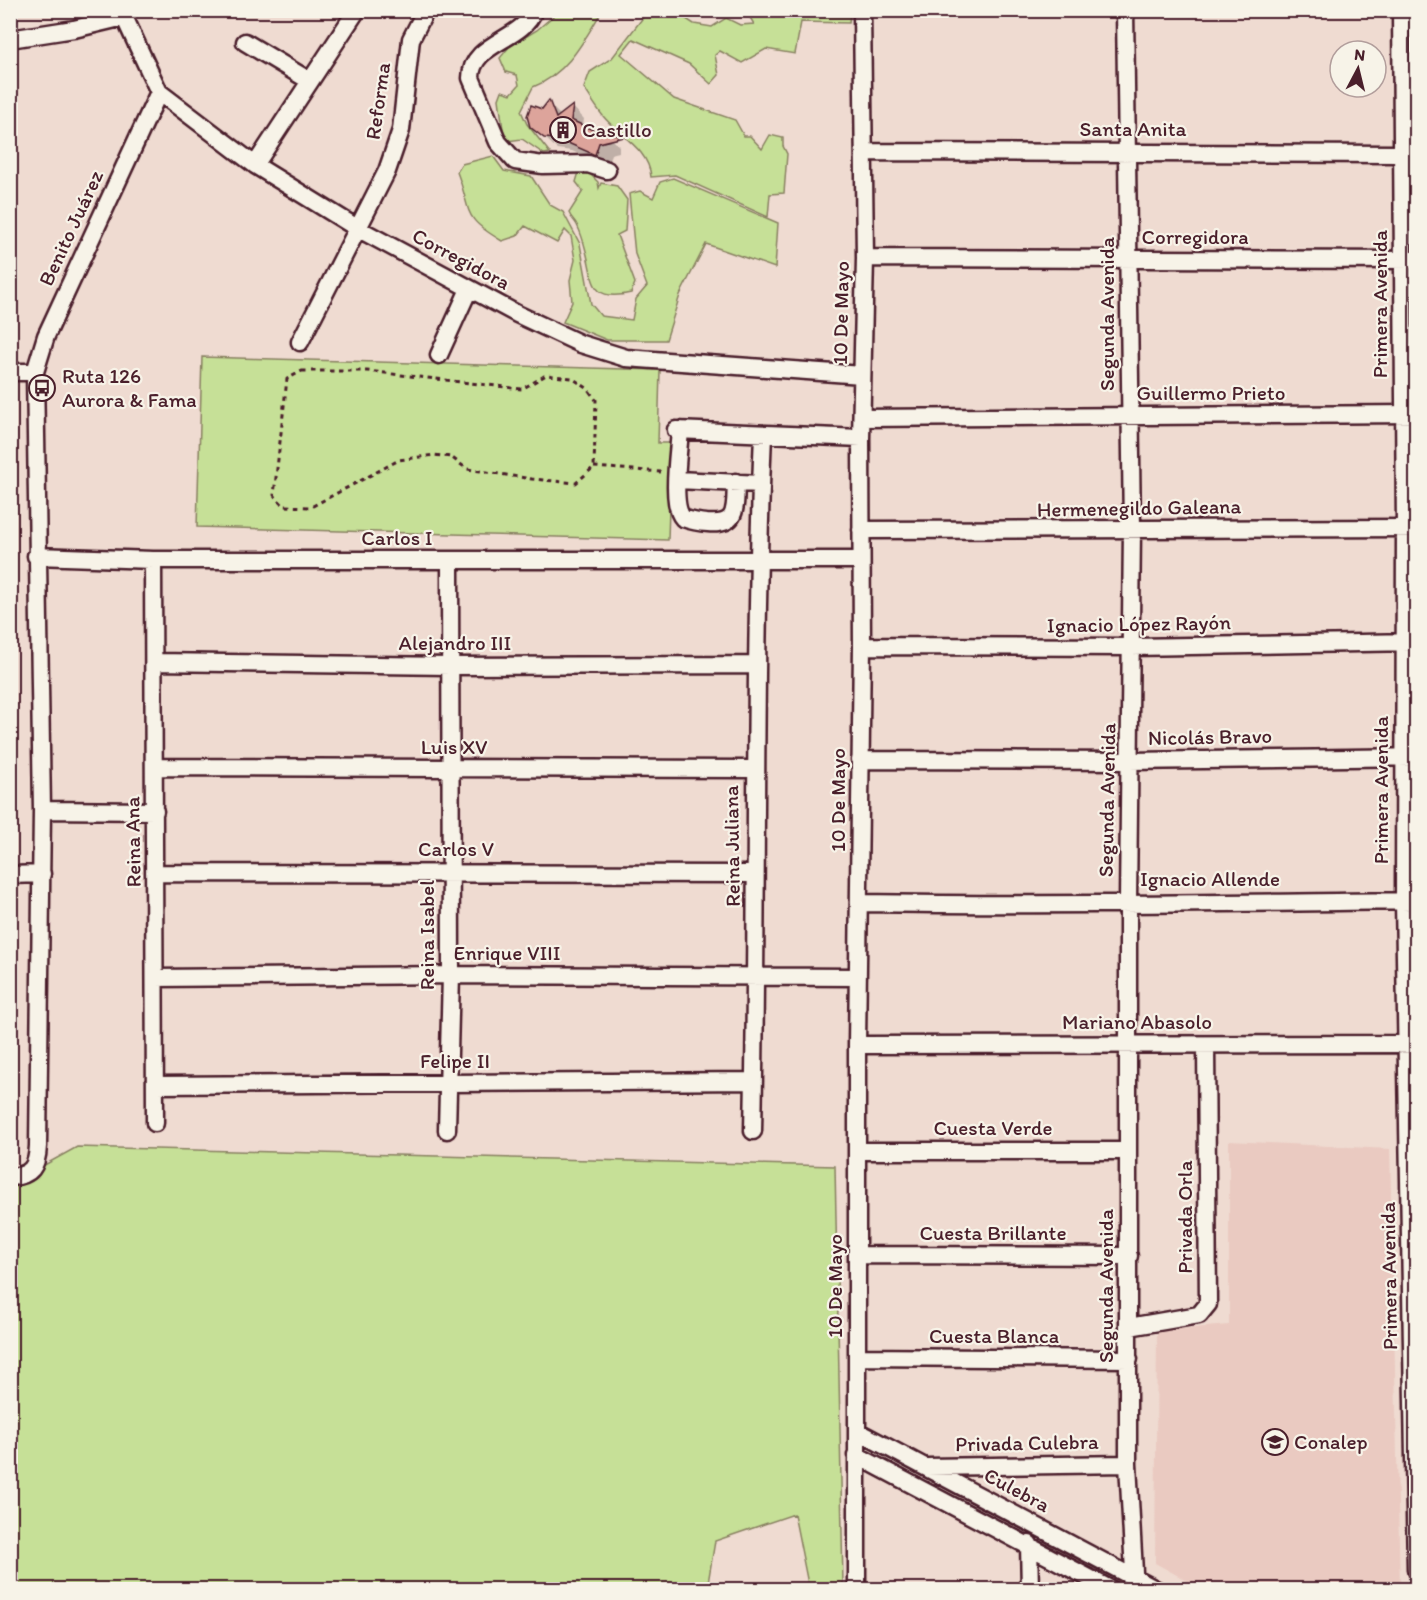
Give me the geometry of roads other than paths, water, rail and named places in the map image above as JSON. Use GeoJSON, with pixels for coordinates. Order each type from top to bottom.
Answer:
{"type":"FeatureCollection","features":[{"type":"Feature","properties":{"kind":"street"},"geometry":{"type":"LineString","coordinates":[[255,165],[357,10]]}},
{"type":"Feature","properties":{"kind":"street","name":"Reforma"},"geometry":{"type":"LineString","coordinates":[[300,342],[387,171],[400,130],[411,39],[426,10]]}},
{"type":"Feature","properties":{"kind":"street"},"geometry":{"type":"LineString","coordinates":[[534,10],[525,26],[486,50],[476,58],[471,68],[471,78],[498,142],[515,161],[527,165],[588,164],[607,170]]}},
{"type":"Feature","properties":{"kind":"street","name":"10 De Mayo"},"geometry":{"type":"LineString","coordinates":[[857,1590],[857,1045],[862,646],[861,438],[865,258],[862,10]]}},
{"type":"Feature","properties":{"kind":"street","name":"Segunda Avenida"},"geometry":{"type":"LineString","coordinates":[[1125,10],[1132,530],[1128,902],[1130,1045],[1128,1464],[1134,1583]]}},
{"type":"Feature","properties":{"kind":"street","name":"Primera Avenida"},"geometry":{"type":"LineString","coordinates":[[1401,10],[1401,154],[1409,260],[1410,902],[1416,1569]]}},
{"type":"Feature","properties":{"kind":"street"},"geometry":{"type":"LineString","coordinates":[[10,39],[74,29],[124,13]]}},
{"type":"Feature","properties":{"kind":"street","name":"Corregidora"},"geometry":{"type":"LineString","coordinates":[[124,13],[159,92],[255,165],[357,228],[469,289],[581,344],[626,358],[670,363],[862,375]]}},
{"type":"Feature","properties":{"kind":"street"},"geometry":{"type":"LineString","coordinates":[[245,42],[310,81]]}},
{"type":"Feature","properties":{"kind":"street","name":"Benito Juárez"},"geometry":{"type":"LineString","coordinates":[[19,1176],[37,1162],[38,1146],[42,810],[36,556],[35,372],[45,336],[159,92]]}},
{"type":"Feature","properties":{"kind":"street","name":"Santa Anita"},"geometry":{"type":"LineString","coordinates":[[864,153],[1401,154]]}},
{"type":"Feature","properties":{"kind":"street","name":"Corregidora"},"geometry":{"type":"LineString","coordinates":[[865,258],[1409,260]]}},
{"type":"Feature","properties":{"kind":"street"},"geometry":{"type":"LineString","coordinates":[[439,355],[469,289]]}},
{"type":"Feature","properties":{"kind":"street"},"geometry":{"type":"LineString","coordinates":[[10,372],[35,372]]}},
{"type":"Feature","properties":{"kind":"street","name":"Guillermo Prieto"},"geometry":{"type":"LineString","coordinates":[[862,418],[1410,414]]}},
{"type":"Feature","properties":{"kind":"street"},"geometry":{"type":"LineString","coordinates":[[736,482],[731,517],[717,522],[690,521],[679,514],[678,430],[861,438]]}},
{"type":"Feature","properties":{"kind":"street","name":"Reina Juliana"},"geometry":{"type":"LineString","coordinates":[[753,1131],[756,978],[755,665],[763,435]]}},
{"type":"Feature","properties":{"kind":"street"},"geometry":{"type":"LineString","coordinates":[[678,476],[761,484]]}},
{"type":"Feature","properties":{"kind":"street","name":"Hermenegildo Galeana"},"geometry":{"type":"LineString","coordinates":[[861,530],[1411,528]]}},
{"type":"Feature","properties":{"kind":"street","name":"Carlos I"},"geometry":{"type":"LineString","coordinates":[[36,556],[153,560],[861,560]]}},
{"type":"Feature","properties":{"kind":"street","name":"Reina Ana"},"geometry":{"type":"LineString","coordinates":[[153,560],[156,873],[155,1123]]}},
{"type":"Feature","properties":{"kind":"street","name":"Reina Isabel"},"geometry":{"type":"LineString","coordinates":[[447,1130],[451,975],[450,560]]}},
{"type":"Feature","properties":{"kind":"street","name":"Ignacio López Rayón"},"geometry":{"type":"LineString","coordinates":[[862,646],[1132,647],[1410,642]]}},
{"type":"Feature","properties":{"kind":"street","name":"Alejandro III"},"geometry":{"type":"LineString","coordinates":[[154,663],[450,666],[755,665]]}},
{"type":"Feature","properties":{"kind":"street","name":"Nicolás Bravo"},"geometry":{"type":"LineString","coordinates":[[861,760],[1129,761],[1410,757]]}},
{"type":"Feature","properties":{"kind":"street","name":"Luis XV"},"geometry":{"type":"LineString","coordinates":[[154,767],[449,770],[754,769]]}},
{"type":"Feature","properties":{"kind":"street"},"geometry":{"type":"LineString","coordinates":[[42,810],[155,811]]}},
{"type":"Feature","properties":{"kind":"street","name":"Carlos V"},"geometry":{"type":"LineString","coordinates":[[156,873],[755,874]]}},
{"type":"Feature","properties":{"kind":"street"},"geometry":{"type":"LineString","coordinates":[[10,875],[42,874]]}},
{"type":"Feature","properties":{"kind":"street","name":"Ignacio Allende"},"geometry":{"type":"LineString","coordinates":[[860,903],[1006,905],[1128,902],[1410,902]]}},
{"type":"Feature","properties":{"kind":"street","name":"Enrique VIII"},"geometry":{"type":"LineString","coordinates":[[155,978],[451,975],[858,977]]}},
{"type":"Feature","properties":{"kind":"street","name":"Mariano Abasolo"},"geometry":{"type":"LineString","coordinates":[[857,1045],[1411,1044]]}},
{"type":"Feature","properties":{"kind":"street","name":"Privada Orla"},"geometry":{"type":"LineString","coordinates":[[1129,1327],[1199,1316],[1208,1304],[1206,1045]]}},
{"type":"Feature","properties":{"kind":"street","name":"Felipe II"},"geometry":{"type":"LineString","coordinates":[[155,1084],[754,1081]]}},
{"type":"Feature","properties":{"kind":"street","name":"Cuesta Verde"},"geometry":{"type":"LineString","coordinates":[[857,1151],[1128,1150]]}},
{"type":"Feature","properties":{"kind":"street","name":"Cuesta Brillante"},"geometry":{"type":"LineString","coordinates":[[858,1255],[1129,1256]]}},
{"type":"Feature","properties":{"kind":"street","name":"Cuesta Blanca"},"geometry":{"type":"LineString","coordinates":[[858,1357],[1129,1359]]}},
{"type":"Feature","properties":{"kind":"street","name":"Culebra"},"geometry":{"type":"LineString","coordinates":[[856,1431],[926,1467],[1134,1583],[1157,1590]]}},
{"type":"Feature","properties":{"kind":"street","name":"Culebra"},"geometry":{"type":"LineString","coordinates":[[856,1455],[1029,1544],[1112,1590]]}},
{"type":"Feature","properties":{"kind":"street","name":"Privada Culebra"},"geometry":{"type":"LineString","coordinates":[[926,1467],[1128,1464]]}},
{"type":"Feature","properties":{"kind":"street"},"geometry":{"type":"LineString","coordinates":[[1013,1590],[1030,1586],[1029,1544]]}},
{"type":"Feature","properties":{"kind":"place","name":"Castillo"},"geometry":{"type":"Point","coordinates":[563,130]}},
{"type":"Feature","properties":{"kind":"place","name":"Ruta 126 Aurora & Fama"},"geometry":{"type":"Point","coordinates":[42,388]}},
{"type":"Feature","properties":{"kind":"place","name":"Conalep"},"geometry":{"type":"Point","coordinates":[1275,1442]}}]}
